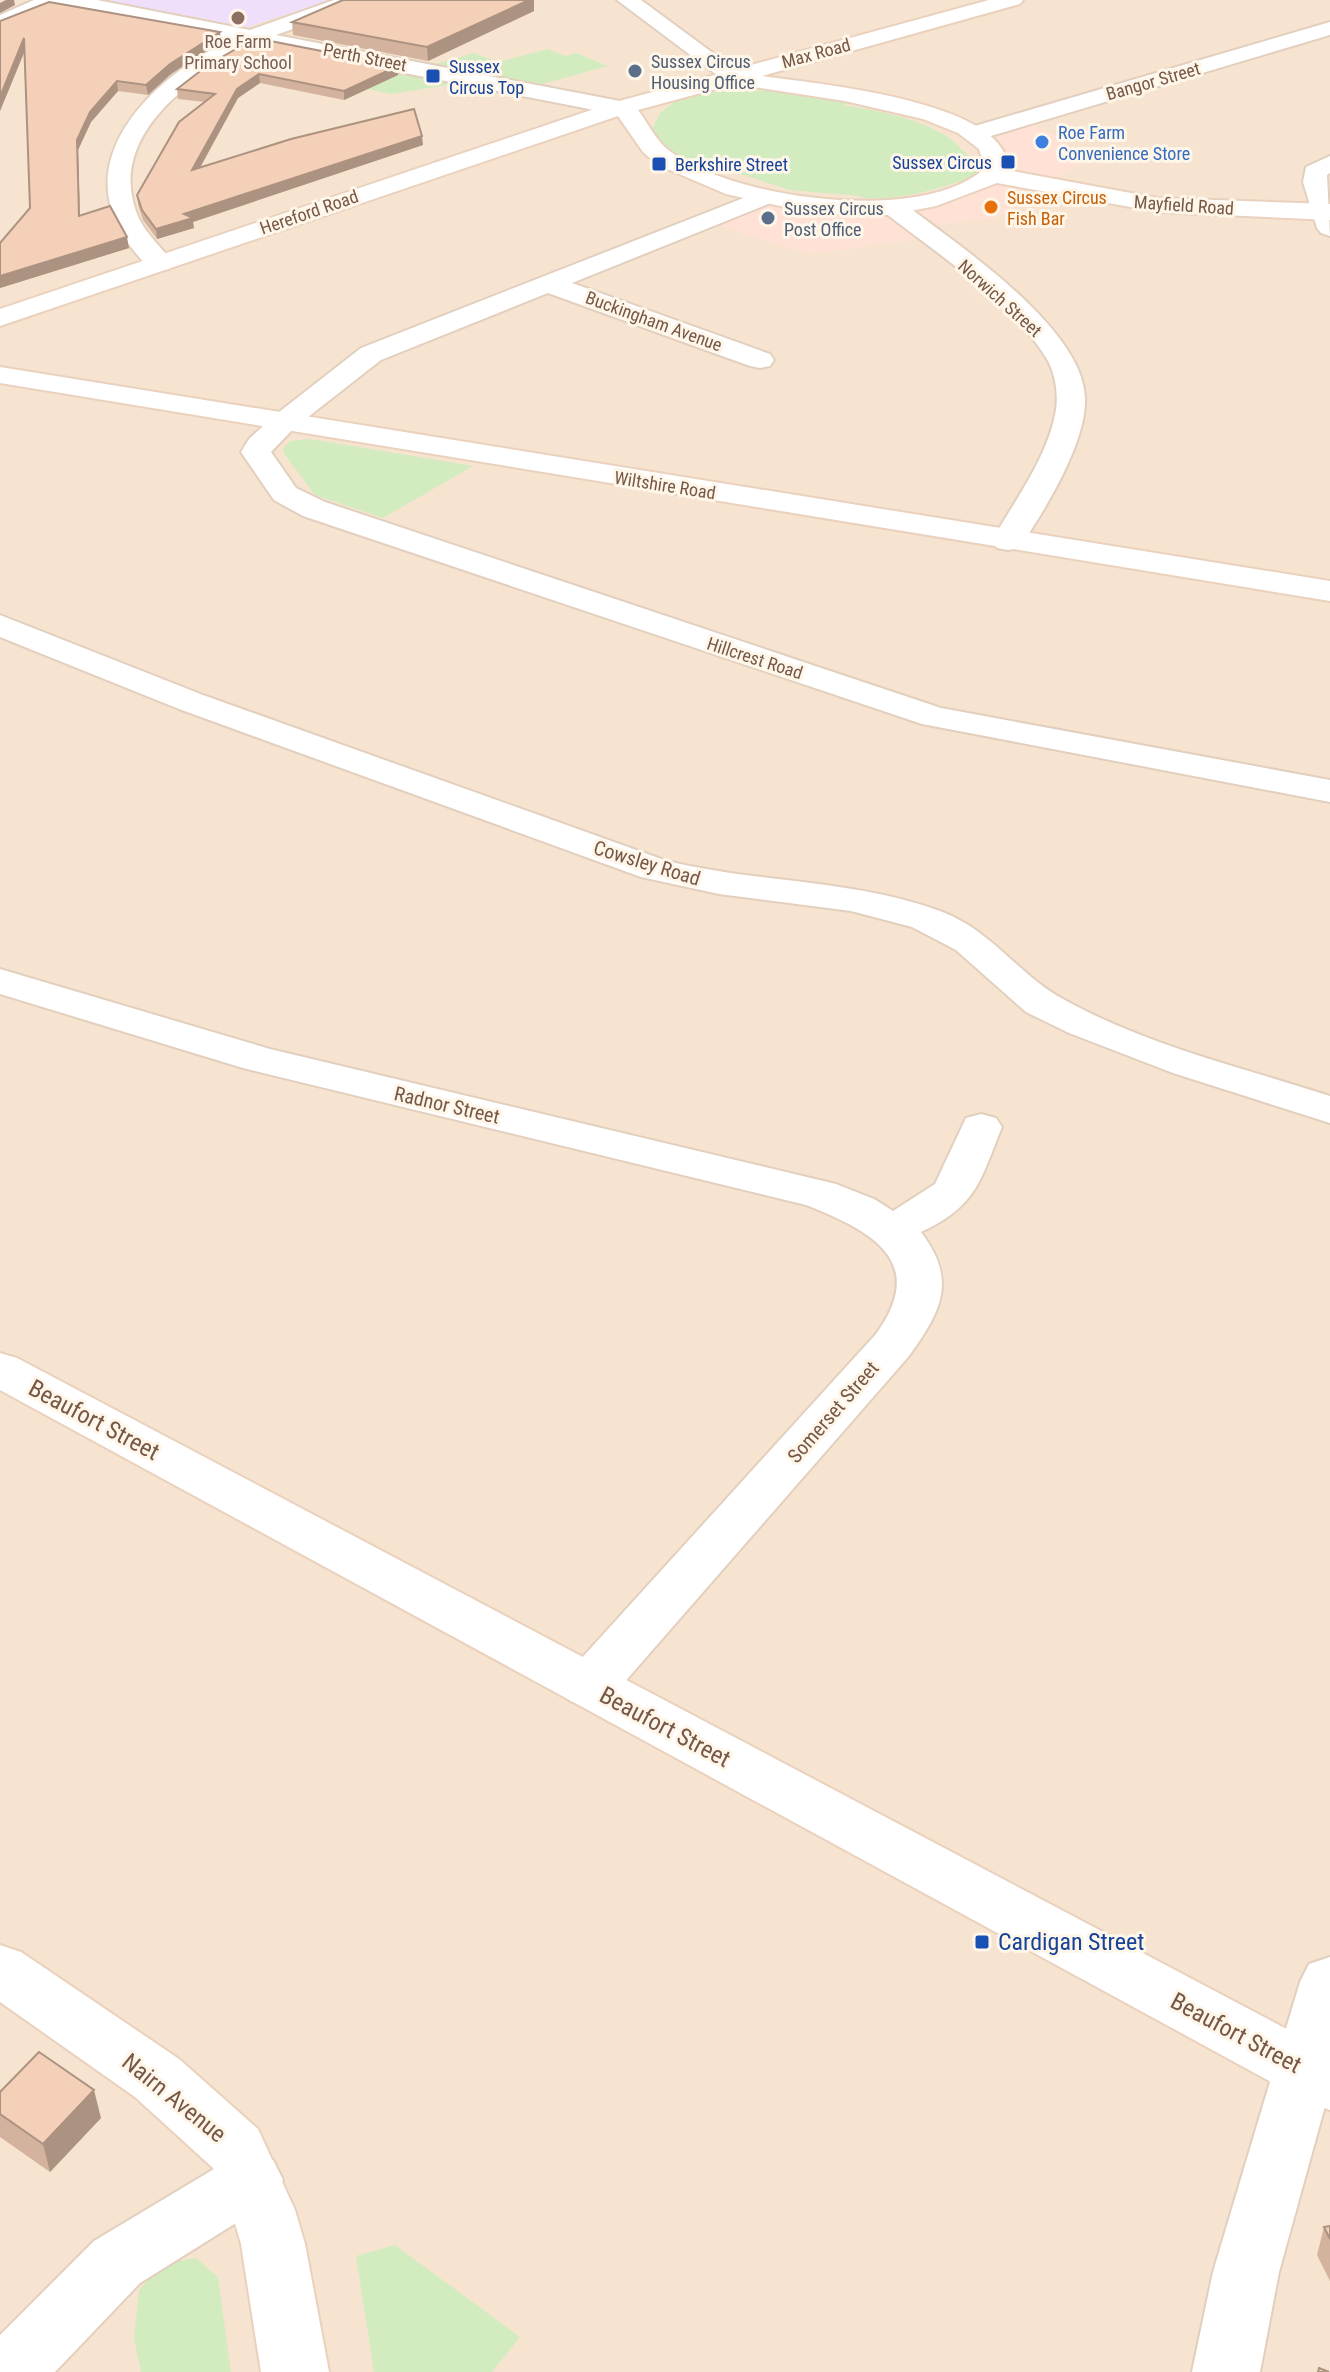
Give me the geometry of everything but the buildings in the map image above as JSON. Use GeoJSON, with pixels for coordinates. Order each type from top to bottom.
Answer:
{"type":"FeatureCollection","features":[{"type":"Feature","properties":{"kind":"street"},"geometry":{"type":"LineString","coordinates":[[0,23],[52,0]]}},
{"type":"Feature","properties":{"kind":"street","name":"Perth Street"},"geometry":{"type":"LineString","coordinates":[[64,0],[620,108]]}},
{"type":"Feature","properties":{"kind":"street"},"geometry":{"type":"LineString","coordinates":[[620,108],[630,112],[643,138],[661,156],[712,180],[764,197],[805,204],[893,207],[938,199],[992,175],[998,162],[994,149],[976,133],[932,115],[856,96],[730,76],[627,0]]}},
{"type":"Feature","properties":{"kind":"street","name":"Max Road"},"geometry":{"type":"LineString","coordinates":[[620,108],[1013,0]]}},
{"type":"Feature","properties":{"kind":"street"},"geometry":{"type":"LineString","coordinates":[[160,263],[138,240],[121,205],[118,175],[125,151],[139,124],[163,93],[202,65],[256,36],[357,5]]}},
{"type":"Feature","properties":{"kind":"street","name":"Bangor Street"},"geometry":{"type":"LineString","coordinates":[[976,133],[1330,28]]}},
{"type":"Feature","properties":{"kind":"street","name":"Hereford Road"},"geometry":{"type":"LineString","coordinates":[[0,318],[620,108]]}},
{"type":"Feature","properties":{"kind":"street"},"geometry":{"type":"LineString","coordinates":[[1328,217],[1315,172],[1330,163]]}},
{"type":"Feature","properties":{"kind":"street","name":"Mayfield Road"},"geometry":{"type":"LineString","coordinates":[[992,175],[1158,205],[1328,217]]}},
{"type":"Feature","properties":{"kind":"street"},"geometry":{"type":"LineString","coordinates":[[284,422],[371,354],[764,197]]}},
{"type":"Feature","properties":{"kind":"street","name":"Norwich Street"},"geometry":{"type":"LineString","coordinates":[[893,207],[1027,319],[1056,351],[1067,374],[1071,394],[1069,421],[1008,541]]}},
{"type":"Feature","properties":{"kind":"street","name":"Buckingham Avenue"},"geometry":{"type":"LineString","coordinates":[[547,283],[760,360]]}},
{"type":"Feature","properties":{"kind":"street","name":"Wiltshire Road"},"geometry":{"type":"LineString","coordinates":[[0,375],[1330,591]]}},
{"type":"Feature","properties":{"kind":"street","name":"Hillcrest Road"},"geometry":{"type":"LineString","coordinates":[[284,422],[259,445],[256,452],[267,471],[285,494],[297,502],[348,522],[934,717],[1330,791]]}},
{"type":"Feature","properties":{"kind":"street","name":"Cowsley Road"},"geometry":{"type":"LineString","coordinates":[[0,625],[191,702],[654,869],[716,883],[853,899],[917,916],[953,931],[1031,996],[1058,1012],[1129,1042],[1330,1110]]}},
{"type":"Feature","properties":{"kind":"street","name":"Radnor Street"},"geometry":{"type":"LineString","coordinates":[[0,981],[258,1059],[820,1194],[844,1202],[891,1229]]}},
{"type":"Feature","properties":{"kind":"street"},"geometry":{"type":"LineString","coordinates":[[891,1229],[932,1209],[954,1191],[981,1127]]}},
{"type":"Feature","properties":{"kind":"street","name":"Somerset Street"},"geometry":{"type":"LineString","coordinates":[[589,1686],[798,1454],[896,1339],[917,1306],[922,1280],[913,1253],[891,1229]]}},
{"type":"Feature","properties":{"kind":"street","name":"Beaufort Street"},"geometry":{"type":"LineString","coordinates":[[0,1369],[1317,2076]]}},
{"type":"Feature","properties":{"kind":"street","name":"Nairn Avenue"},"geometry":{"type":"LineString","coordinates":[[0,1970],[171,2090],[236,2149],[251,2180],[273,2244],[295,2372]]}},
{"type":"Feature","properties":{"kind":"street"},"geometry":{"type":"LineString","coordinates":[[1226,2372],[1246,2272],[1317,2076],[1330,1982]]}},
{"type":"Feature","properties":{"kind":"street"},"geometry":{"type":"LineString","coordinates":[[10,2372],[117,2262],[251,2180]]}},
{"type":"Feature","properties":{"kind":"shaded area"},"geometry":{"type":"Polygon","coordinates":[[[0,0],[1330,0],[1330,2372],[0,2372],[0,0]]]}},
{"type":"Feature","properties":{"kind":"shaded area","name":"Roe Farm Primary School"},"geometry":{"type":"Polygon","coordinates":[[[103,0],[332,0],[247,27],[103,0]]]}},
{"type":"Feature","properties":{"kind":"shaded area"},"geometry":{"type":"Polygon","coordinates":[[[1028,124],[1066,139],[1080,163],[1038,190],[1022,208],[993,219],[928,225],[918,239],[808,254],[717,224],[760,203],[854,212],[918,209],[990,187],[1011,174],[1011,157],[995,135],[1028,124]]]}},
{"type":"Feature","properties":{"kind":"green space"},"geometry":{"type":"Polygon","coordinates":[[[548,49],[565,56],[576,53],[608,66],[542,84],[435,64],[474,53],[498,62],[548,49]]]}},
{"type":"Feature","properties":{"kind":"green space"},"geometry":{"type":"Polygon","coordinates":[[[355,63],[460,83],[392,94],[352,86],[355,63]]]}},
{"type":"Feature","properties":{"kind":"green space"},"geometry":{"type":"Polygon","coordinates":[[[729,90],[781,91],[854,100],[844,105],[920,123],[943,134],[971,158],[983,163],[975,174],[953,184],[899,197],[868,198],[789,190],[696,159],[682,158],[658,141],[653,127],[660,113],[676,101],[729,90]]]}},
{"type":"Feature","properties":{"kind":"green space"},"geometry":{"type":"Polygon","coordinates":[[[307,439],[473,466],[383,518],[315,495],[283,449],[290,441],[307,439]]]}},
{"type":"Feature","properties":{"kind":"green space"},"geometry":{"type":"Polygon","coordinates":[[[395,2245],[520,2337],[492,2372],[374,2372],[356,2256],[395,2245]]]}},
{"type":"Feature","properties":{"kind":"green space"},"geometry":{"type":"Polygon","coordinates":[[[196,2258],[218,2277],[231,2372],[141,2372],[134,2338],[139,2290],[163,2264],[196,2258]]]}},
{"type":"Feature","properties":{"kind":"place","name":"Roe Farm Primary School"},"geometry":{"type":"Point","coordinates":[238,18]}},
{"type":"Feature","properties":{"kind":"place","name":"Sussex Circus Housing Office"},"geometry":{"type":"Point","coordinates":[635,71]}},
{"type":"Feature","properties":{"kind":"place","name":"Sussex Circus Top"},"geometry":{"type":"Point","coordinates":[433,76]}},
{"type":"Feature","properties":{"kind":"place","name":"Roe Farm Convenience Store"},"geometry":{"type":"Point","coordinates":[1042,142]}},
{"type":"Feature","properties":{"kind":"place","name":"Sussex Circus"},"geometry":{"type":"Point","coordinates":[1008,162]}},
{"type":"Feature","properties":{"kind":"place","name":"Berkshire Street"},"geometry":{"type":"Point","coordinates":[659,164]}},
{"type":"Feature","properties":{"kind":"place","name":"Sussex Circus Fish Bar"},"geometry":{"type":"Point","coordinates":[991,207]}},
{"type":"Feature","properties":{"kind":"place","name":"Sussex Circus Post Office"},"geometry":{"type":"Point","coordinates":[768,218]}},
{"type":"Feature","properties":{"kind":"place","name":"Cardigan Street"},"geometry":{"type":"Point","coordinates":[982,1942]}}]}
